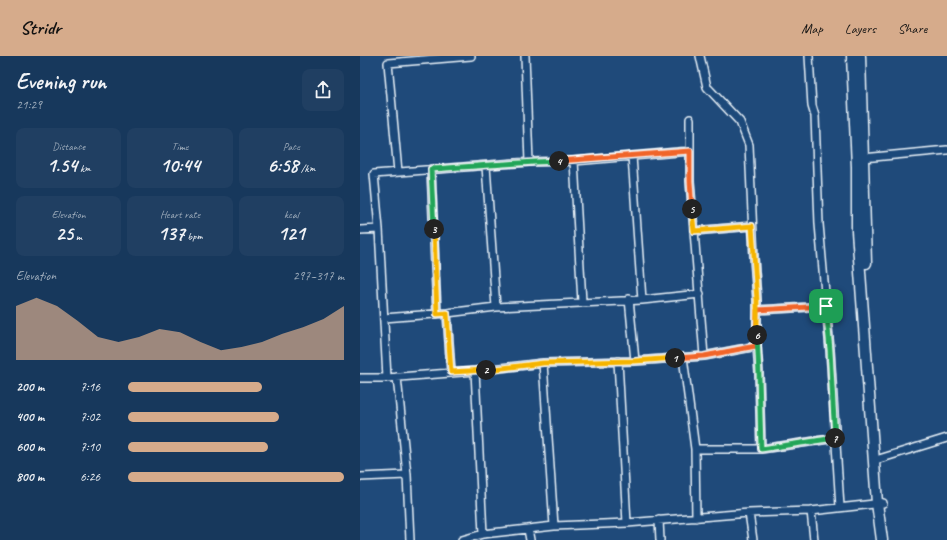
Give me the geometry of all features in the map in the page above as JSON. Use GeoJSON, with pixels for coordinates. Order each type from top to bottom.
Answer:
{"type":"FeatureCollection","features":[{"type":"Feature","properties":{"kind":"street"},"geometry":{"type":"LineString","coordinates":[[398,172],[388,63],[472,56]]}},
{"type":"Feature","properties":{"kind":"street"},"geometry":{"type":"LineString","coordinates":[[525,56],[529,162]]}},
{"type":"Feature","properties":{"kind":"street"},"geometry":{"type":"LineString","coordinates":[[700,56],[707,87],[740,122],[749,145],[757,310],[756,346],[759,374],[761,449]]}},
{"type":"Feature","properties":{"kind":"street"},"geometry":{"type":"LineString","coordinates":[[809,56],[812,106],[815,116],[819,224],[830,350],[840,507]]}},
{"type":"Feature","properties":{"kind":"street"},"geometry":{"type":"LineString","coordinates":[[852,56],[857,231],[882,540]]}},
{"type":"Feature","properties":{"kind":"street"},"geometry":{"type":"LineString","coordinates":[[860,56],[866,272],[879,459],[880,503],[888,540]]}},
{"type":"Feature","properties":{"kind":"street"},"geometry":{"type":"LineString","coordinates":[[690,119],[690,181],[704,356]]}},
{"type":"Feature","properties":{"kind":"street"},"geometry":{"type":"LineString","coordinates":[[863,158],[947,150]]}},
{"type":"Feature","properties":{"kind":"street"},"geometry":{"type":"LineString","coordinates":[[387,378],[379,229],[374,174],[529,162],[574,161],[690,151]]}},
{"type":"Feature","properties":{"kind":"street"},"geometry":{"type":"LineString","coordinates":[[632,156],[642,300]]}},
{"type":"Feature","properties":{"kind":"street"},"geometry":{"type":"LineString","coordinates":[[574,161],[582,302]]}},
{"type":"Feature","properties":{"kind":"street"},"geometry":{"type":"LineString","coordinates":[[486,166],[496,307]]}},
{"type":"Feature","properties":{"kind":"street"},"geometry":{"type":"LineString","coordinates":[[431,169],[437,314]]}},
{"type":"Feature","properties":{"kind":"street"},"geometry":{"type":"LineString","coordinates":[[694,231],[752,226]]}},
{"type":"Feature","properties":{"kind":"street"},"geometry":{"type":"LineString","coordinates":[[360,230],[379,229]]}},
{"type":"Feature","properties":{"kind":"street"},"geometry":{"type":"LineString","coordinates":[[384,318],[496,307],[629,299],[642,300],[700,294]]}},
{"type":"Feature","properties":{"kind":"street"},"geometry":{"type":"LineString","coordinates":[[629,299],[635,361]]}},
{"type":"Feature","properties":{"kind":"street"},"geometry":{"type":"LineString","coordinates":[[757,310],[826,306]]}},
{"type":"Feature","properties":{"kind":"street"},"geometry":{"type":"LineString","coordinates":[[447,313],[451,372]]}},
{"type":"Feature","properties":{"kind":"street"},"geometry":{"type":"LineString","coordinates":[[360,378],[387,378],[475,371],[543,363],[618,360],[635,361],[704,356],[756,346]]}},
{"type":"Feature","properties":{"kind":"street"},"geometry":{"type":"LineString","coordinates":[[683,357],[695,449],[696,518]]}},
{"type":"Feature","properties":{"kind":"street"},"geometry":{"type":"LineString","coordinates":[[618,360],[627,523]]}},
{"type":"Feature","properties":{"kind":"street"},"geometry":{"type":"LineString","coordinates":[[543,363],[554,526]]}},
{"type":"Feature","properties":{"kind":"street"},"geometry":{"type":"LineString","coordinates":[[475,371],[483,534]]}},
{"type":"Feature","properties":{"kind":"street"},"geometry":{"type":"LineString","coordinates":[[397,377],[407,475],[410,540]]}},
{"type":"Feature","properties":{"kind":"street"},"geometry":{"type":"LineString","coordinates":[[695,449],[761,449],[836,438]]}},
{"type":"Feature","properties":{"kind":"street"},"geometry":{"type":"LineString","coordinates":[[879,459],[947,438]]}},
{"type":"Feature","properties":{"kind":"street"},"geometry":{"type":"LineString","coordinates":[[360,477],[407,475]]}},
{"type":"Feature","properties":{"kind":"street"},"geometry":{"type":"LineString","coordinates":[[462,540],[475,538],[483,534],[554,526],[627,523],[749,513],[811,511],[880,503]]}},
{"type":"Feature","properties":{"kind":"street"},"geometry":{"type":"LineString","coordinates":[[811,511],[814,540]]}},
{"type":"Feature","properties":{"kind":"street"},"geometry":{"type":"LineString","coordinates":[[749,513],[753,540]]}},
{"type":"Feature","properties":{"kind":"street"},"geometry":{"type":"LineString","coordinates":[[659,520],[660,540]]}},
{"type":"Feature","properties":{"kind":"street"},"geometry":{"type":"LineString","coordinates":[[528,529],[530,540]]}},
{"type":"Feature","properties":{"kind":"route"},"geometry":{"type":"LineString","coordinates":[[826,306],[757,310],[756,346],[704,356],[635,361],[618,360],[543,363],[475,371],[451,372],[447,313],[437,314],[431,169],[529,162],[574,161],[690,151],[690,181],[694,231],[752,226],[757,300],[756,346],[759,374],[761,449],[836,438],[826,306]]}}]}
